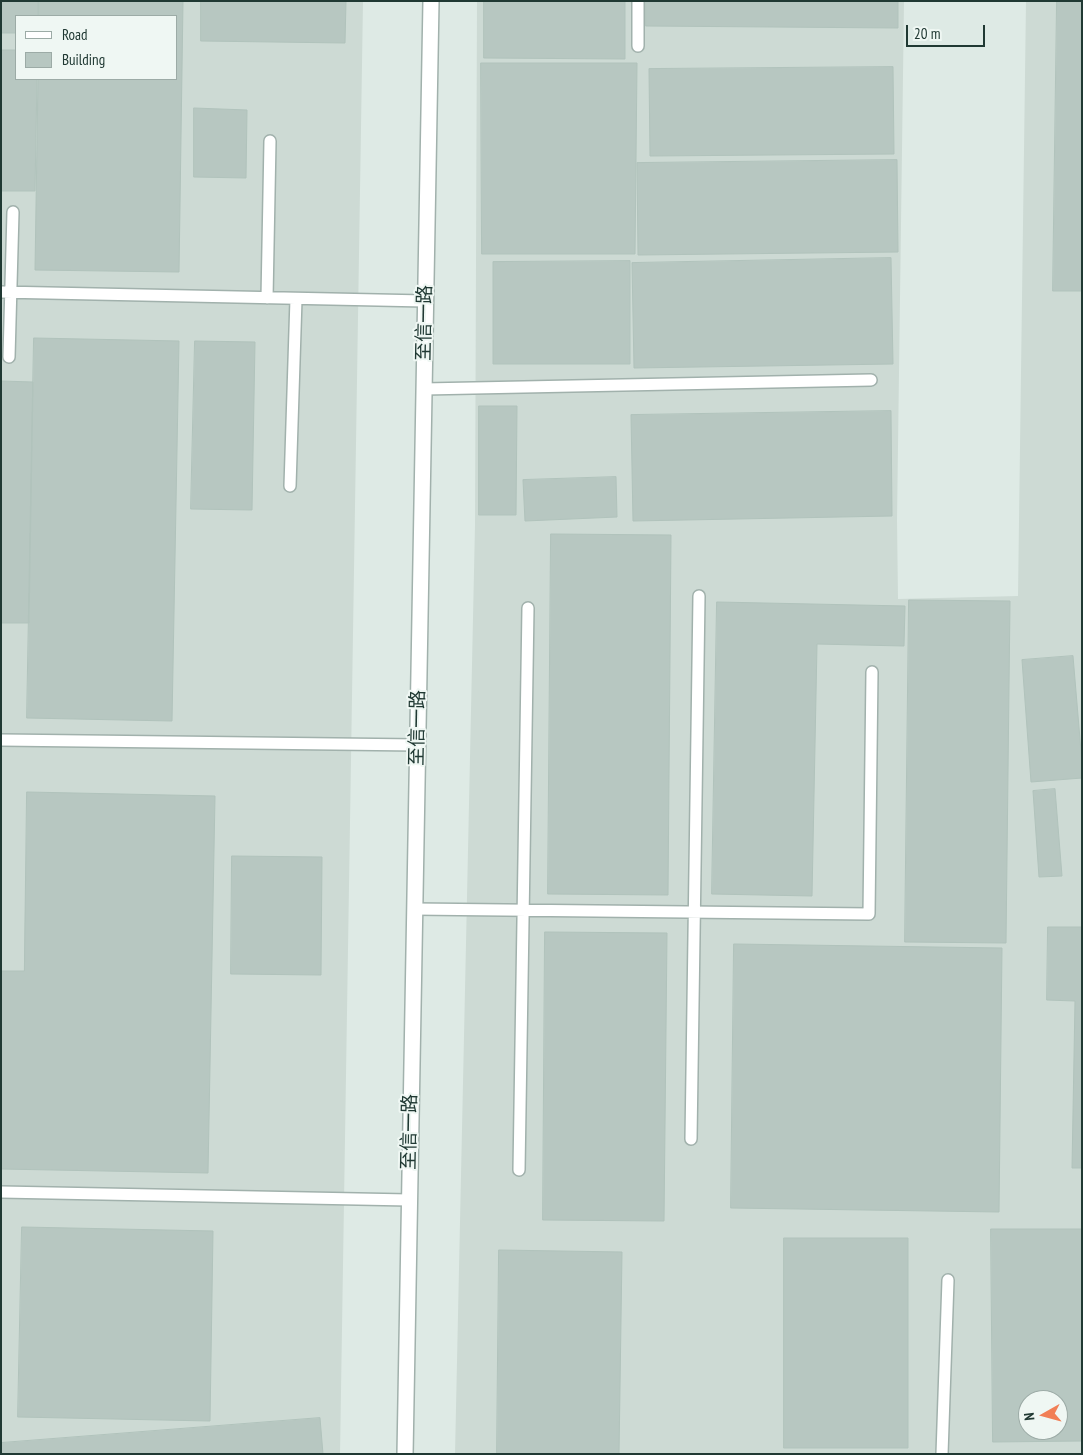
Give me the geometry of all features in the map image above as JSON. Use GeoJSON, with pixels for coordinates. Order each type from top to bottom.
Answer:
{"type":"FeatureCollection","features":[{"type":"Feature","properties":{"kind":"street","name":"至信一路"},"geometry":{"type":"LineString","coordinates":[[405,1454],[431,1]]}},
{"type":"Feature","properties":{"kind":"lane"},"geometry":{"type":"LineString","coordinates":[[638,1],[638,46]]}},
{"type":"Feature","properties":{"kind":"lane"},"geometry":{"type":"LineString","coordinates":[[267,298],[270,141]]}},
{"type":"Feature","properties":{"kind":"lane"},"geometry":{"type":"LineString","coordinates":[[9,357],[6,292],[13,212]]}},
{"type":"Feature","properties":{"kind":"lane"},"geometry":{"type":"LineString","coordinates":[[6,292],[425,301]]}},
{"type":"Feature","properties":{"kind":"lane"},"geometry":{"type":"LineString","coordinates":[[290,486],[296,299]]}},
{"type":"Feature","properties":{"kind":"lane"},"geometry":{"type":"LineString","coordinates":[[424,389],[871,380]]}},
{"type":"Feature","properties":{"kind":"lane"},"geometry":{"type":"LineString","coordinates":[[691,1139],[699,596]]}},
{"type":"Feature","properties":{"kind":"lane"},"geometry":{"type":"LineString","coordinates":[[519,1170],[528,608]]}},
{"type":"Feature","properties":{"kind":"lane"},"geometry":{"type":"LineString","coordinates":[[414,909],[869,914],[872,672]]}},
{"type":"Feature","properties":{"kind":"lane"},"geometry":{"type":"LineString","coordinates":[[1,740],[418,744]]}},
{"type":"Feature","properties":{"kind":"lane"},"geometry":{"type":"LineString","coordinates":[[1,1192],[409,1200]]}},
{"type":"Feature","properties":{"kind":"lane"},"geometry":{"type":"LineString","coordinates":[[942,1454],[948,1280]]}},
{"type":"Feature","properties":{"kind":"shaded area"},"geometry":{"type":"Polygon","coordinates":[[[1,1],[363,1],[340,1454],[1,1454],[1,1]]]}},
{"type":"Feature","properties":{"kind":"shaded area"},"geometry":{"type":"Polygon","coordinates":[[[477,1],[904,1],[897,520],[898,599],[1018,596],[1026,1],[1082,1],[1082,1454],[455,1454],[475,525],[477,1]]]}},
{"type":"Feature","properties":{"kind":"building"},"geometry":{"type":"Polygon","coordinates":[[[1,1],[38,1],[38,15],[15,15],[15,33],[1,33],[1,1]]]}},
{"type":"Feature","properties":{"kind":"building"},"geometry":{"type":"Polygon","coordinates":[[[39,1],[183,1],[179,272],[35,270],[38,80],[178,80],[178,15],[39,15],[39,1]]]}},
{"type":"Feature","properties":{"kind":"building"},"geometry":{"type":"Polygon","coordinates":[[[201,1],[346,1],[345,43],[201,41],[201,1]]]}},
{"type":"Feature","properties":{"kind":"building"},"geometry":{"type":"Polygon","coordinates":[[[484,1],[625,1],[625,59],[484,58],[484,1]]]}},
{"type":"Feature","properties":{"kind":"building"},"geometry":{"type":"Polygon","coordinates":[[[646,1],[898,1],[898,28],[646,26],[646,1]]]}},
{"type":"Feature","properties":{"kind":"building"},"geometry":{"type":"Polygon","coordinates":[[[1057,1],[1082,1],[1082,291],[1053,291],[1057,1]]]}},
{"type":"Feature","properties":{"kind":"building"},"geometry":{"type":"Polygon","coordinates":[[[1,50],[15,50],[15,80],[37,80],[35,191],[1,191],[1,50]]]}},
{"type":"Feature","properties":{"kind":"building"},"geometry":{"type":"Polygon","coordinates":[[[481,63],[637,63],[635,254],[482,254],[481,63]]]}},
{"type":"Feature","properties":{"kind":"building"},"geometry":{"type":"Polygon","coordinates":[[[893,67],[894,154],[650,156],[649,69],[893,67]]]}},
{"type":"Feature","properties":{"kind":"building"},"geometry":{"type":"Polygon","coordinates":[[[194,108],[247,110],[246,178],[194,177],[194,108]]]}},
{"type":"Feature","properties":{"kind":"building"},"geometry":{"type":"Polygon","coordinates":[[[897,160],[898,252],[638,255],[637,163],[897,160]]]}},
{"type":"Feature","properties":{"kind":"building"},"geometry":{"type":"Polygon","coordinates":[[[891,258],[893,364],[634,368],[632,263],[891,258]]]}},
{"type":"Feature","properties":{"kind":"building"},"geometry":{"type":"Polygon","coordinates":[[[630,261],[630,364],[493,364],[493,262],[630,261]]]}},
{"type":"Feature","properties":{"kind":"building"},"geometry":{"type":"Polygon","coordinates":[[[34,338],[179,341],[172,721],[27,718],[34,338]]]}},
{"type":"Feature","properties":{"kind":"building"},"geometry":{"type":"Polygon","coordinates":[[[195,341],[255,342],[252,510],[191,509],[195,341]]]}},
{"type":"Feature","properties":{"kind":"building"},"geometry":{"type":"Polygon","coordinates":[[[1,381],[33,382],[29,623],[1,623],[1,381]]]}},
{"type":"Feature","properties":{"kind":"building"},"geometry":{"type":"Polygon","coordinates":[[[479,406],[517,406],[516,515],[479,515],[479,406]]]}},
{"type":"Feature","properties":{"kind":"building"},"geometry":{"type":"Polygon","coordinates":[[[891,411],[892,516],[633,521],[631,415],[891,411]]]}},
{"type":"Feature","properties":{"kind":"building"},"geometry":{"type":"Polygon","coordinates":[[[616,477],[617,517],[525,521],[523,480],[616,477]]]}},
{"type":"Feature","properties":{"kind":"building"},"geometry":{"type":"Polygon","coordinates":[[[551,534],[671,535],[668,895],[548,894],[551,534]]]}},
{"type":"Feature","properties":{"kind":"building"},"geometry":{"type":"Polygon","coordinates":[[[909,600],[1010,601],[1006,943],[905,942],[909,600]]]}},
{"type":"Feature","properties":{"kind":"building"},"geometry":{"type":"Polygon","coordinates":[[[717,602],[905,606],[904,646],[817,644],[812,896],[712,894],[717,602]]]}},
{"type":"Feature","properties":{"kind":"building"},"geometry":{"type":"Polygon","coordinates":[[[1073,656],[1082,778],[1031,782],[1022,660],[1073,656]]]}},
{"type":"Feature","properties":{"kind":"building"},"geometry":{"type":"Polygon","coordinates":[[[1055,789],[1062,876],[1039,877],[1033,791],[1055,789]]]}},
{"type":"Feature","properties":{"kind":"building"},"geometry":{"type":"Polygon","coordinates":[[[27,792],[215,796],[208,1173],[1,1169],[1,971],[24,971],[27,792]]]}},
{"type":"Feature","properties":{"kind":"building"},"geometry":{"type":"Polygon","coordinates":[[[232,856],[322,857],[321,975],[231,974],[232,856]]]}},
{"type":"Feature","properties":{"kind":"building"},"geometry":{"type":"Polygon","coordinates":[[[1048,927],[1082,927],[1082,1168],[1072,1168],[1075,1001],[1047,1000],[1048,927]]]}},
{"type":"Feature","properties":{"kind":"building"},"geometry":{"type":"Polygon","coordinates":[[[545,932],[667,933],[664,1221],[543,1220],[545,932]]]}},
{"type":"Feature","properties":{"kind":"building"},"geometry":{"type":"Polygon","coordinates":[[[734,944],[1002,948],[999,1212],[731,1208],[734,944]]]}},
{"type":"Feature","properties":{"kind":"building"},"geometry":{"type":"Polygon","coordinates":[[[22,1227],[213,1231],[210,1421],[18,1417],[22,1227]]]}},
{"type":"Feature","properties":{"kind":"building"},"geometry":{"type":"Polygon","coordinates":[[[991,1229],[1082,1229],[1082,1441],[993,1442],[991,1229]]]}},
{"type":"Feature","properties":{"kind":"building"},"geometry":{"type":"Polygon","coordinates":[[[784,1238],[908,1238],[908,1448],[784,1448],[784,1238]]]}},
{"type":"Feature","properties":{"kind":"building"},"geometry":{"type":"Polygon","coordinates":[[[499,1250],[622,1252],[619,1454],[497,1454],[499,1250]]]}},
{"type":"Feature","properties":{"kind":"building"},"geometry":{"type":"Polygon","coordinates":[[[320,1418],[323,1454],[1,1454],[1,1443],[320,1418]]]}}]}
